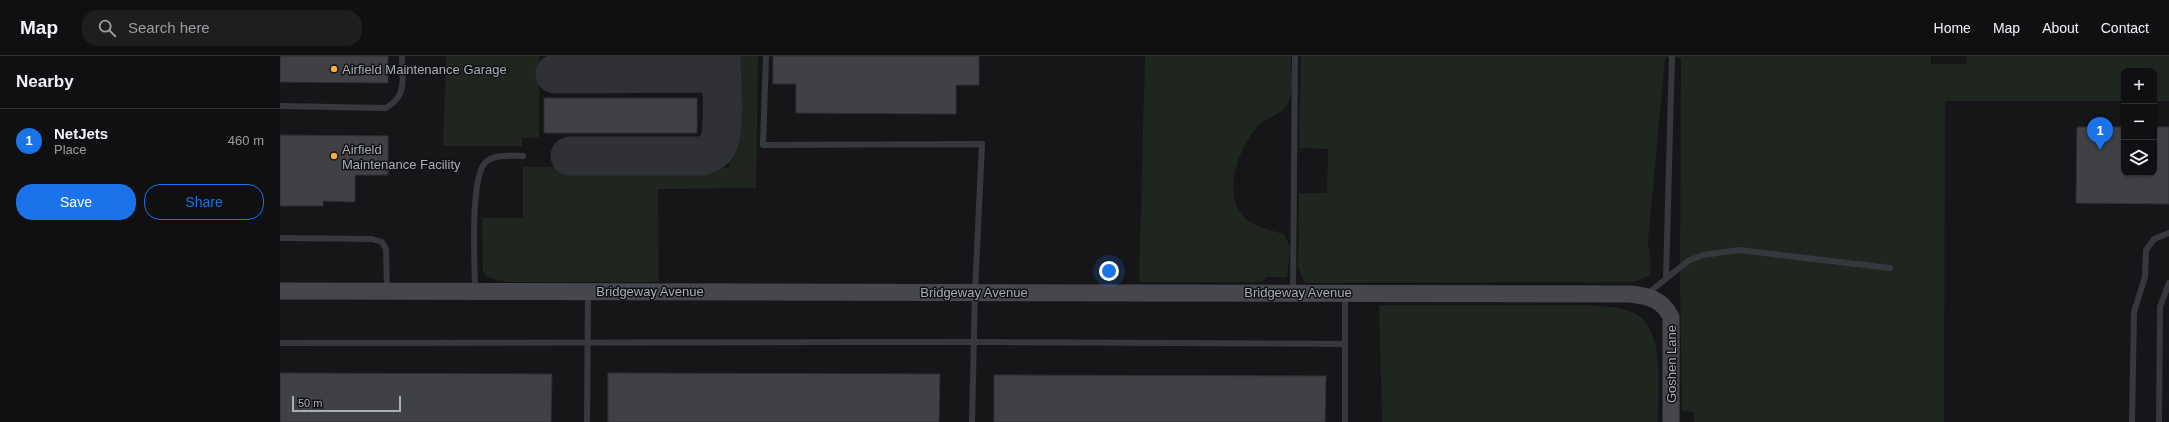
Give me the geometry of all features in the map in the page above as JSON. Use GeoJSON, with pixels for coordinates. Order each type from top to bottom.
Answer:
{"type":"FeatureCollection","features":[{"type":"Feature","properties":{"kind":"street","name":"Bridgeway Avenue"},"geometry":{"type":"LineString","coordinates":[[280,291],[1588,293],[1646,296],[1666,307]]}},
{"type":"Feature","properties":{"kind":"street","name":"Goshen Lane"},"geometry":{"type":"LineString","coordinates":[[1666,307],[1671,316],[1672,329],[1671,422]]}},
{"type":"Feature","properties":{"kind":"lane"},"geometry":{"type":"LineString","coordinates":[[280,106],[386,108],[396,102],[402,92],[402,56]]}},
{"type":"Feature","properties":{"kind":"lane"},"geometry":{"type":"LineString","coordinates":[[766,56],[764,145],[982,144],[975,292],[972,422]]}},
{"type":"Feature","properties":{"kind":"lane"},"geometry":{"type":"LineString","coordinates":[[1293,292],[1295,56]]}},
{"type":"Feature","properties":{"kind":"lane"},"geometry":{"type":"LineString","coordinates":[[1666,278],[1672,56]]}},
{"type":"Feature","properties":{"kind":"lane"},"geometry":{"type":"LineString","coordinates":[[475,291],[476,189],[479,172],[486,161],[498,156],[523,156]]}},
{"type":"Feature","properties":{"kind":"lane"},"geometry":{"type":"LineString","coordinates":[[2132,422],[2134,312],[2145,277],[2146,250],[2154,239],[2169,233]]}},
{"type":"Feature","properties":{"kind":"lane"},"geometry":{"type":"LineString","coordinates":[[280,238],[372,239],[382,242],[386,249],[386,291]]}},
{"type":"Feature","properties":{"kind":"lane"},"geometry":{"type":"LineString","coordinates":[[1646,296],[1688,261],[1704,255],[1740,250],[1890,268]]}},
{"type":"Feature","properties":{"kind":"lane"},"geometry":{"type":"LineString","coordinates":[[2159,422],[2160,307],[2169,283]]}},
{"type":"Feature","properties":{"kind":"lane"},"geometry":{"type":"LineString","coordinates":[[588,291],[588,422]]}},
{"type":"Feature","properties":{"kind":"lane"},"geometry":{"type":"LineString","coordinates":[[1345,292],[1345,422]]}},
{"type":"Feature","properties":{"kind":"lane"},"geometry":{"type":"LineString","coordinates":[[280,343],[974,342],[1345,344]]}},
{"type":"Feature","properties":{"kind":"shaded area"},"geometry":{"type":"Polygon","coordinates":[[[446,56],[539,56],[539,137],[522,138],[522,146],[443,146],[446,56]]]}},
{"type":"Feature","properties":{"kind":"shaded area"},"geometry":{"type":"Polygon","coordinates":[[[729,56],[758,56],[756,188],[658,189],[659,282],[508,282],[487,277],[483,271],[482,218],[523,218],[523,167],[729,168],[729,56]]]}},
{"type":"Feature","properties":{"kind":"shaded area"},"geometry":{"type":"Polygon","coordinates":[[[1145,56],[1291,56],[1292,91],[1287,106],[1259,125],[1252,134],[1239,157],[1234,184],[1234,197],[1238,209],[1245,218],[1258,226],[1285,235],[1290,248],[1287,277],[1266,277],[1263,282],[1139,282],[1145,56]]]}},
{"type":"Feature","properties":{"kind":"shaded area"},"geometry":{"type":"Polygon","coordinates":[[[1301,56],[1931,56],[1931,64],[1966,64],[1967,56],[2169,56],[2169,101],[2157,101],[2157,68],[2121,68],[2121,101],[1945,101],[1944,422],[1694,422],[1693,412],[1682,411],[1680,281],[1681,58],[1665,58],[1648,242],[1651,266],[1649,276],[1634,282],[1304,283],[1298,266],[1299,193],[1327,193],[1328,149],[1299,148],[1301,56]]]}},
{"type":"Feature","properties":{"kind":"shaded area"},"geometry":{"type":"Polygon","coordinates":[[[1379,305],[1588,305],[1628,310],[1639,316],[1647,325],[1653,336],[1659,381],[1658,422],[1382,422],[1379,305]]]}},
{"type":"Feature","properties":{"kind":"building","name":"Airfield Maintenance Garage"},"geometry":{"type":"Polygon","coordinates":[[[280,56],[388,56],[388,83],[280,82],[280,56]]]}},
{"type":"Feature","properties":{"kind":"building"},"geometry":{"type":"Polygon","coordinates":[[[773,56],[979,56],[979,85],[956,85],[956,114],[796,113],[796,84],[773,84],[773,56]]]}},
{"type":"Feature","properties":{"kind":"building"},"geometry":{"type":"Polygon","coordinates":[[[544,98],[697,98],[697,133],[544,133],[544,98]]]}},
{"type":"Feature","properties":{"kind":"building"},"geometry":{"type":"Polygon","coordinates":[[[2077,127],[2121,127],[2121,176],[2157,176],[2157,127],[2169,127],[2169,204],[2076,203],[2077,127]]]}},
{"type":"Feature","properties":{"kind":"building","name":"Airfield Maintenance Facility"},"geometry":{"type":"Polygon","coordinates":[[[280,135],[388,136],[388,175],[355,175],[355,202],[323,201],[323,206],[280,206],[280,135]]]}},
{"type":"Feature","properties":{"kind":"building"},"geometry":{"type":"Polygon","coordinates":[[[280,373],[552,374],[551,422],[280,422],[280,373]]]}},
{"type":"Feature","properties":{"kind":"building"},"geometry":{"type":"Polygon","coordinates":[[[608,373],[940,374],[939,422],[608,422],[608,373]]]}},
{"type":"Feature","properties":{"kind":"building"},"geometry":{"type":"Polygon","coordinates":[[[994,375],[1326,376],[1325,422],[994,422],[994,375]]]}},
{"type":"Feature","properties":{"kind":"taxiway"},"geometry":{"type":"LineString","coordinates":[[570,156],[702,156],[711,152],[717,146],[720,139],[722,116],[721,56]]}},
{"type":"Feature","properties":{"kind":"taxiway"},"geometry":{"type":"LineString","coordinates":[[555,74],[721,73]]}},
{"type":"Feature","properties":{"kind":"place","name":"Airfield Maintenance Garage"},"geometry":{"type":"Point","coordinates":[334,69]}},
{"type":"Feature","properties":{"kind":"place","name":"NetJets"},"geometry":{"type":"Point","coordinates":[2100,150]}},
{"type":"Feature","properties":{"kind":"place","name":"Airfield Maintenance Facility"},"geometry":{"type":"Point","coordinates":[334,156]}}]}
